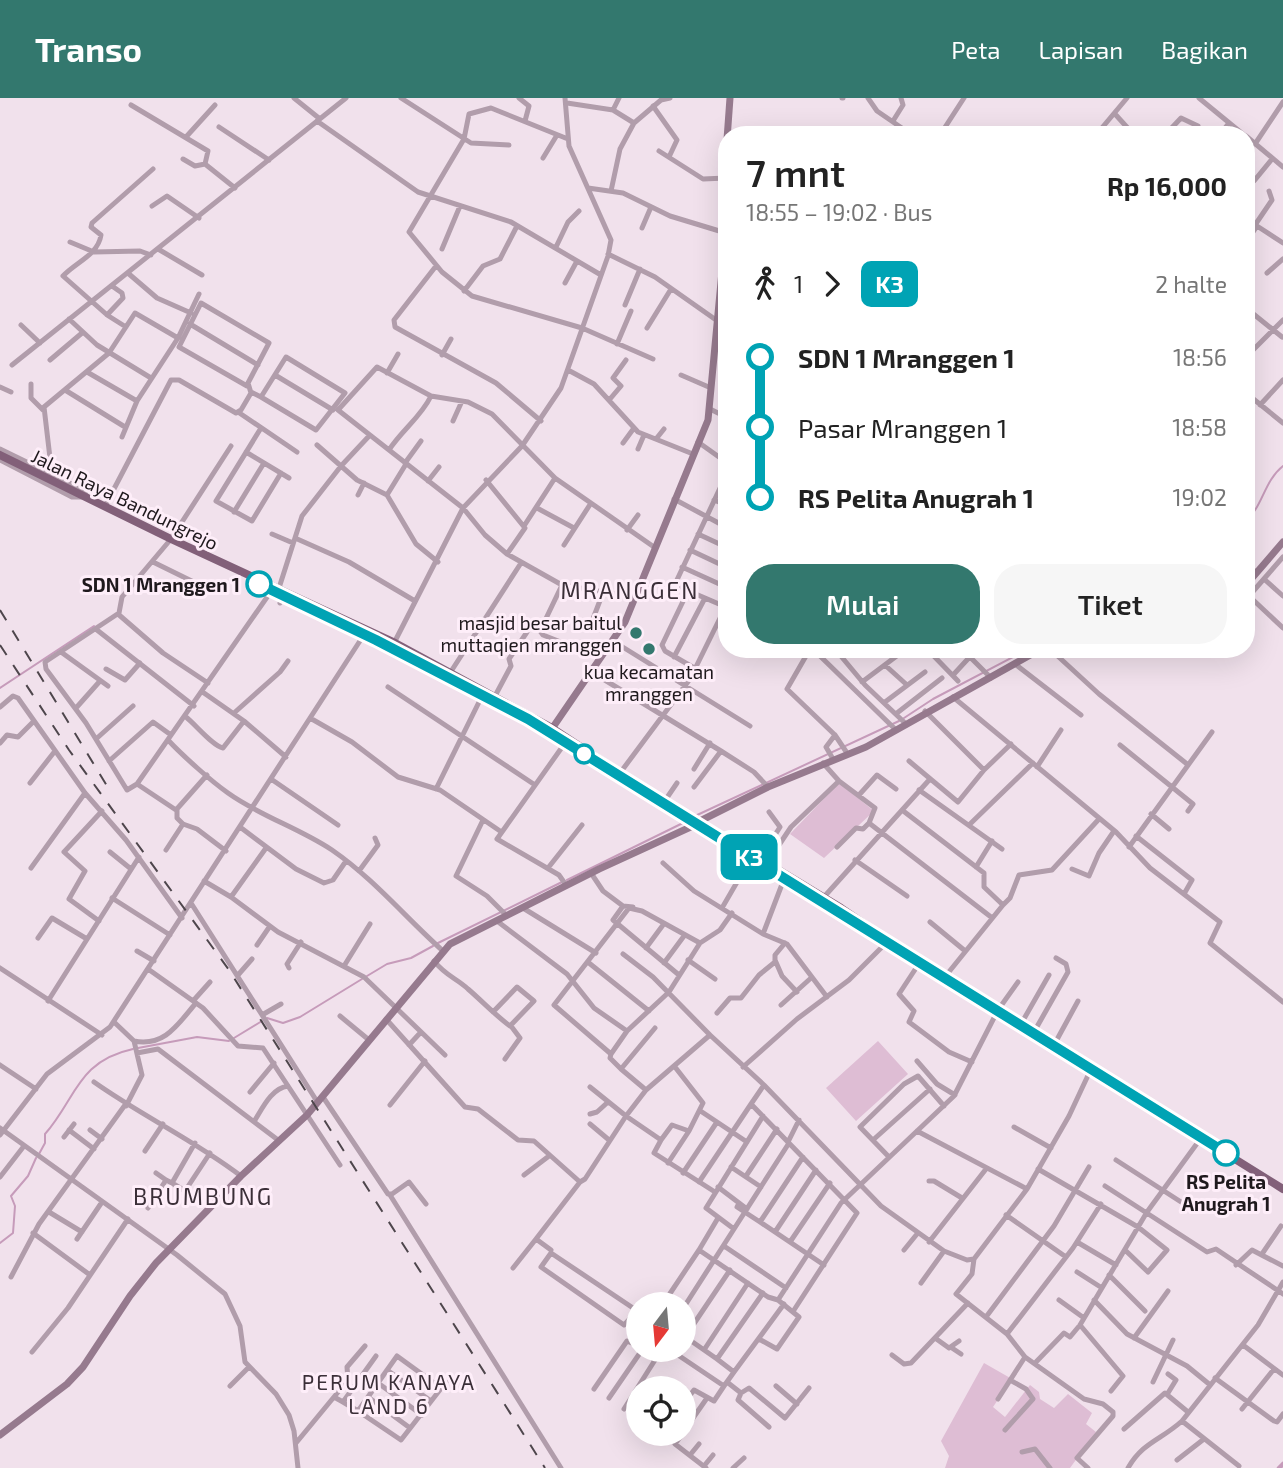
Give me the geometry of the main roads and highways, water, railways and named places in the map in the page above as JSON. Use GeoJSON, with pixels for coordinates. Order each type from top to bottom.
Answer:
{"type":"FeatureCollection","features":[{"type":"Feature","properties":{"kind":"main road"},"geometry":{"type":"LineString","coordinates":[[727,126],[728,99]]}},
{"type":"Feature","properties":{"kind":"main road"},"geometry":{"type":"LineString","coordinates":[[550,730],[613,642],[635,597],[698,442],[710,409],[718,303]]}},
{"type":"Feature","properties":{"kind":"main road","name":"Jalan Raya Bandungrejo"},"geometry":{"type":"LineString","coordinates":[[0,457],[495,696],[692,821],[823,898],[944,978],[1283,1189]]}},
{"type":"Feature","properties":{"kind":"main road"},"geometry":{"type":"LineString","coordinates":[[1255,579],[1283,542]]}},
{"type":"Feature","properties":{"kind":"main road","name":"Jalan Raya Bandungrejo"},"geometry":{"type":"LineString","coordinates":[[393,646],[511,707]]}},
{"type":"Feature","properties":{"kind":"main road"},"geometry":{"type":"LineString","coordinates":[[0,1435],[68,1384],[83,1367],[130,1296],[169,1250],[278,1140],[324,1103],[369,1040],[434,961],[438,947],[497,921],[505,913],[523,908],[766,784],[823,763],[845,749],[866,747],[901,718],[925,712],[1026,658]]}},
{"type":"Feature","properties":{"kind":"main road","name":"Jalan Raya Bandungrejo"},"geometry":{"type":"LineString","coordinates":[[550,730],[565,743],[620,773],[692,821]]}},
{"type":"Feature","properties":{"kind":"main road","name":"Jalan Raya Bandungrejo"},"geometry":{"type":"LineString","coordinates":[[755,858],[870,934],[885,939]]}},
{"type":"Feature","properties":{"kind":"waterway"},"geometry":{"type":"LineString","coordinates":[[1255,510],[1272,479],[1283,466]]}},
{"type":"Feature","properties":{"kind":"waterway"},"geometry":{"type":"LineString","coordinates":[[0,688],[94,626]]}},
{"type":"Feature","properties":{"kind":"waterway"},"geometry":{"type":"LineString","coordinates":[[904,718],[933,699],[1011,658]]}},
{"type":"Feature","properties":{"kind":"waterway"},"geometry":{"type":"LineString","coordinates":[[695,816],[899,721]]}},
{"type":"Feature","properties":{"kind":"waterway"},"geometry":{"type":"LineString","coordinates":[[567,880],[691,819]]}},
{"type":"Feature","properties":{"kind":"waterway"},"geometry":{"type":"LineString","coordinates":[[438,943],[562,882]]}},
{"type":"Feature","properties":{"kind":"waterway"},"geometry":{"type":"LineString","coordinates":[[367,976],[387,964],[411,958],[433,946]]}},
{"type":"Feature","properties":{"kind":"waterway"},"geometry":{"type":"LineString","coordinates":[[267,1018],[283,1023],[300,1017],[362,979]]}},
{"type":"Feature","properties":{"kind":"waterway"},"geometry":{"type":"LineString","coordinates":[[234,1038],[262,1021]]}},
{"type":"Feature","properties":{"kind":"waterway"},"geometry":{"type":"LineString","coordinates":[[138,1048],[197,1037],[229,1041]]}},
{"type":"Feature","properties":{"kind":"waterway"},"geometry":{"type":"LineString","coordinates":[[39,1154],[45,1143],[45,1134],[89,1072],[100,1062],[133,1049]]}},
{"type":"Feature","properties":{"kind":"waterway"},"geometry":{"type":"LineString","coordinates":[[0,1243],[13,1233],[15,1206],[11,1196],[28,1176],[36,1158]]}},
{"type":"Feature","properties":{"kind":"waterway"},"geometry":{"type":"LineString","coordinates":[[1279,1468],[1283,1464]]}},
{"type":"Feature","properties":{"kind":"railway"},"geometry":{"type":"LineString","coordinates":[[0,610],[107,786]]}},
{"type":"Feature","properties":{"kind":"railway"},"geometry":{"type":"LineString","coordinates":[[0,645],[69,750],[229,970],[545,1468]]}},
{"type":"Feature","properties":{"kind":"place","name":"SDN 1 Mranggen 1"},"geometry":{"type":"Point","coordinates":[259,584]}},
{"type":"Feature","properties":{"kind":"place","name":"masjid besar baitul muttaqien mranggen"},"geometry":{"type":"Point","coordinates":[636,633]}},
{"type":"Feature","properties":{"kind":"place","name":"kua kecamatan mranggen"},"geometry":{"type":"Point","coordinates":[649,649]}},
{"type":"Feature","properties":{"kind":"place","name":"RS Pelita Anugrah 1"},"geometry":{"type":"Point","coordinates":[1226,1153]}},
{"type":"Feature","properties":{"kind":"district","name":"MRANGGEN"},"geometry":{"type":"Point","coordinates":[630,590]}},
{"type":"Feature","properties":{"kind":"district","name":"BRUMBUNG"},"geometry":{"type":"Point","coordinates":[203,1196]}},
{"type":"Feature","properties":{"kind":"district","name":"PERUM KANAYA LAND 6"},"geometry":{"type":"Point","coordinates":[389,1393]}}]}
